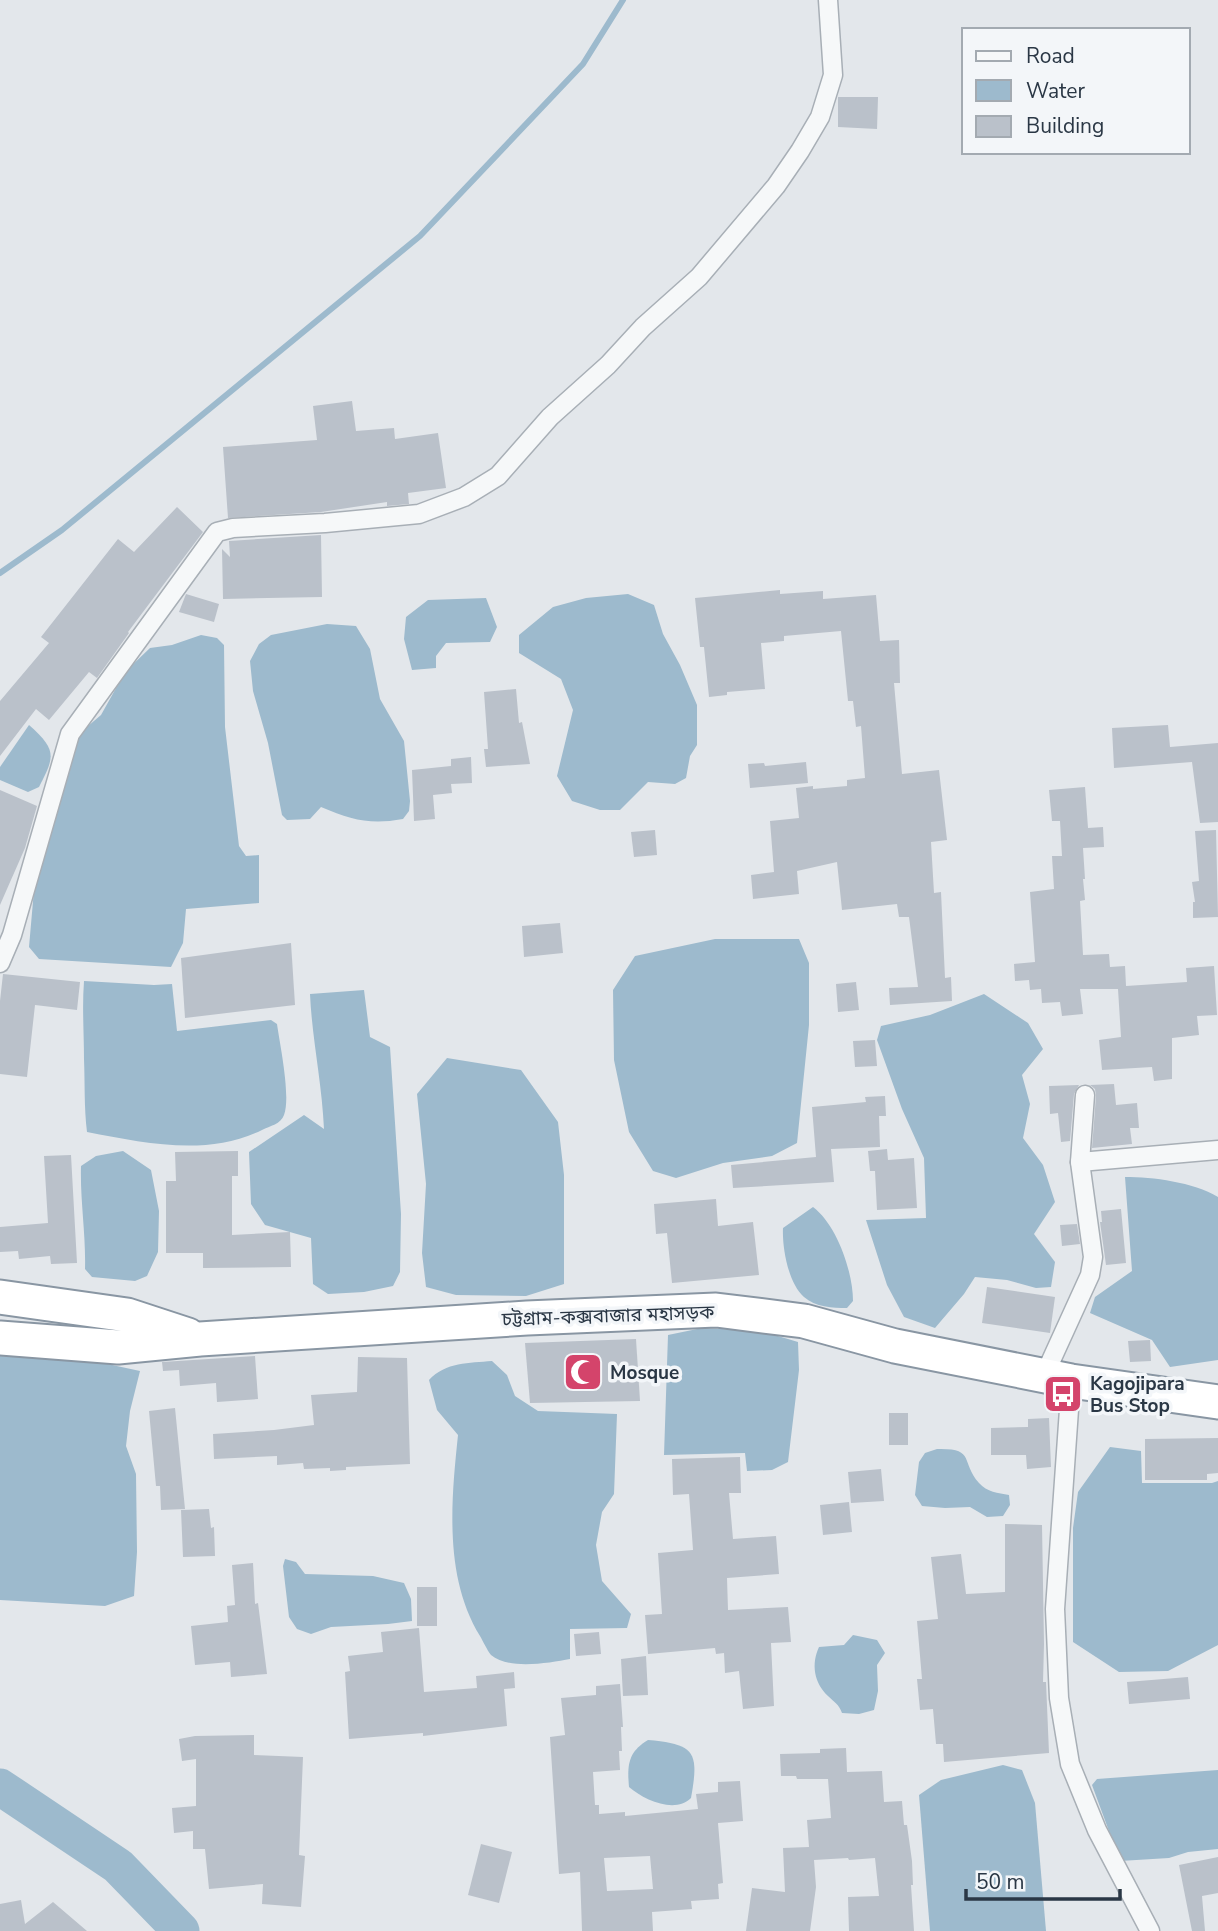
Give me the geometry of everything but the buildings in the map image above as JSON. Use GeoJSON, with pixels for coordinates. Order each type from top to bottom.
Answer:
{"type":"FeatureCollection","features":[{"type":"Feature","properties":{"kind":"highway","name":"চট্টগ্রাম-কক্সবাজার মহাসড়ক"},"geometry":{"type":"LineString","coordinates":[[0,1297],[127,1315],[200,1339]]}},
{"type":"Feature","properties":{"kind":"highway","name":"চট্টগ্রাম-কক্সবাজার মহাসড়ক"},"geometry":{"type":"LineString","coordinates":[[0,1338],[118,1347],[200,1339],[527,1318],[716,1310],[804,1321],[895,1346],[1057,1378],[1218,1402]]}},
{"type":"Feature","properties":{"kind":"street"},"geometry":{"type":"LineString","coordinates":[[0,963],[12,935],[70,734],[217,532],[233,527],[325,523],[419,514],[464,497],[498,476],[550,417],[699,277],[761,204],[800,151],[820,117],[834,75],[828,0]]}},
{"type":"Feature","properties":{"kind":"street"},"geometry":{"type":"LineString","coordinates":[[1085,1095],[1080,1162],[1093,1257],[1090,1275],[1057,1378],[1055,1609],[1059,1698],[1070,1764],[1097,1830],[1150,1931]]}},
{"type":"Feature","properties":{"kind":"street"},"geometry":{"type":"LineString","coordinates":[[1080,1162],[1218,1150]]}},
{"type":"Feature","properties":{"kind":"water"},"geometry":{"type":"Polygon","coordinates":[[[628,594],[654,605],[663,634],[697,705],[697,745],[690,756],[686,778],[675,784],[648,782],[620,810],[600,810],[572,801],[557,776],[573,710],[561,679],[519,653],[519,635],[553,607],[586,598],[628,594]]]}},
{"type":"Feature","properties":{"kind":"water"},"geometry":{"type":"Polygon","coordinates":[[[486,598],[497,627],[490,642],[446,643],[436,656],[436,668],[412,670],[404,639],[406,617],[428,600],[486,598]]]}},
{"type":"Feature","properties":{"kind":"water"},"geometry":{"type":"Polygon","coordinates":[[[327,624],[356,626],[370,649],[380,699],[404,741],[410,801],[409,811],[403,819],[361,820],[321,807],[310,819],[287,820],[282,815],[268,743],[253,691],[250,661],[259,644],[271,635],[327,624]]]}},
{"type":"Feature","properties":{"kind":"water"},"geometry":{"type":"Polygon","coordinates":[[[201,635],[217,638],[224,645],[225,727],[239,846],[246,856],[259,855],[259,903],[186,909],[183,943],[171,967],[39,959],[29,947],[34,890],[74,738],[101,715],[125,672],[150,648],[172,645],[201,635]]]}},
{"type":"Feature","properties":{"kind":"water"},"geometry":{"type":"Polygon","coordinates":[[[29,725],[49,747],[50,760],[39,787],[28,792],[0,780],[0,767],[29,725]]]}},
{"type":"Feature","properties":{"kind":"water"},"geometry":{"type":"Polygon","coordinates":[[[715,939],[799,939],[809,963],[809,1025],[797,1143],[772,1156],[723,1163],[676,1178],[653,1171],[629,1132],[614,1060],[613,990],[635,956],[715,939]]]}},
{"type":"Feature","properties":{"kind":"water"},"geometry":{"type":"Polygon","coordinates":[[[84,981],[172,984],[177,1031],[271,1020],[277,1024],[286,1084],[283,1118],[241,1138],[198,1145],[153,1143],[87,1132],[84,981]]]}},
{"type":"Feature","properties":{"kind":"water"},"geometry":{"type":"Polygon","coordinates":[[[364,990],[370,1037],[390,1047],[401,1214],[400,1272],[393,1286],[364,1292],[328,1294],[313,1284],[311,1238],[265,1225],[251,1204],[249,1152],[304,1115],[324,1129],[310,994],[364,990]]]}},
{"type":"Feature","properties":{"kind":"water"},"geometry":{"type":"Polygon","coordinates":[[[984,994],[1028,1023],[1043,1049],[1022,1075],[1030,1104],[1023,1138],[1043,1165],[1055,1202],[1034,1234],[1055,1262],[1051,1287],[1036,1288],[1007,1280],[975,1277],[935,1328],[904,1317],[887,1285],[866,1220],[926,1218],[924,1158],[902,1109],[877,1040],[881,1026],[930,1015],[984,994]]]}},
{"type":"Feature","properties":{"kind":"water"},"geometry":{"type":"Polygon","coordinates":[[[447,1058],[521,1070],[558,1122],[564,1175],[564,1284],[526,1296],[456,1295],[426,1287],[422,1253],[426,1184],[417,1094],[447,1058]]]}},
{"type":"Feature","properties":{"kind":"water"},"geometry":{"type":"Polygon","coordinates":[[[123,1151],[151,1170],[159,1211],[158,1252],[147,1276],[135,1281],[92,1277],[85,1269],[81,1166],[96,1156],[123,1151]]]}},
{"type":"Feature","properties":{"kind":"water"},"geometry":{"type":"Polygon","coordinates":[[[1125,1177],[1173,1181],[1218,1197],[1218,1360],[1170,1367],[1152,1340],[1090,1313],[1095,1297],[1132,1271],[1125,1177]]]}},
{"type":"Feature","properties":{"kind":"water"},"geometry":{"type":"Polygon","coordinates":[[[813,1207],[829,1225],[847,1263],[853,1301],[847,1308],[813,1303],[798,1291],[790,1274],[783,1228],[813,1207]]]}},
{"type":"Feature","properties":{"kind":"water"},"geometry":{"type":"Polygon","coordinates":[[[702,1328],[761,1331],[798,1342],[799,1370],[788,1462],[772,1470],[747,1471],[745,1453],[664,1455],[668,1335],[702,1328]]]}},
{"type":"Feature","properties":{"kind":"water"},"geometry":{"type":"Polygon","coordinates":[[[0,1356],[89,1360],[140,1371],[130,1411],[126,1446],[136,1474],[137,1552],[134,1596],[105,1606],[0,1600],[0,1356]]]}},
{"type":"Feature","properties":{"kind":"water"},"geometry":{"type":"Polygon","coordinates":[[[492,1361],[507,1375],[515,1396],[538,1411],[617,1414],[614,1494],[602,1512],[596,1545],[602,1581],[631,1614],[627,1628],[570,1629],[570,1659],[518,1664],[498,1660],[485,1646],[468,1613],[460,1589],[455,1564],[452,1512],[458,1435],[437,1410],[429,1380],[450,1367],[492,1361]]]}},
{"type":"Feature","properties":{"kind":"water"},"geometry":{"type":"Polygon","coordinates":[[[1110,1447],[1141,1451],[1142,1483],[1218,1481],[1218,1645],[1168,1671],[1119,1672],[1073,1642],[1073,1528],[1078,1492],[1110,1447]]]}},
{"type":"Feature","properties":{"kind":"water"},"geometry":{"type":"Polygon","coordinates":[[[949,1449],[962,1454],[982,1486],[993,1492],[1009,1495],[1010,1505],[1003,1516],[987,1517],[970,1507],[922,1506],[915,1495],[919,1462],[925,1453],[949,1449]]]}},
{"type":"Feature","properties":{"kind":"water"},"geometry":{"type":"Polygon","coordinates":[[[285,1559],[296,1562],[305,1574],[373,1576],[404,1583],[411,1599],[412,1621],[331,1627],[311,1634],[297,1629],[289,1617],[283,1566],[285,1559]]]}},
{"type":"Feature","properties":{"kind":"water"},"geometry":{"type":"Polygon","coordinates":[[[853,1635],[877,1640],[885,1653],[877,1665],[878,1691],[874,1710],[859,1714],[842,1713],[838,1705],[823,1691],[815,1667],[819,1647],[844,1645],[853,1635]]]}},
{"type":"Feature","properties":{"kind":"water"},"geometry":{"type":"Polygon","coordinates":[[[648,1740],[685,1748],[694,1761],[691,1798],[684,1803],[660,1803],[629,1787],[630,1760],[636,1749],[648,1740]]]}},
{"type":"Feature","properties":{"kind":"water"},"geometry":{"type":"Polygon","coordinates":[[[1003,1765],[1022,1770],[1035,1803],[1046,1931],[930,1931],[919,1795],[941,1780],[1003,1765]]]}},
{"type":"Feature","properties":{"kind":"water"},"geometry":{"type":"Polygon","coordinates":[[[1218,1770],[1218,1849],[1188,1852],[1169,1858],[1120,1861],[1092,1785],[1097,1779],[1218,1770]]]}},
{"type":"Feature","properties":{"kind":"waterway"},"geometry":{"type":"LineString","coordinates":[[0,573],[62,530],[420,236],[583,64],[623,0]]}},
{"type":"Feature","properties":{"kind":"waterway"},"geometry":{"type":"LineString","coordinates":[[0,1787],[118,1866],[181,1931]]}},
{"type":"Feature","properties":{"kind":"place","name":"Mosque"},"geometry":{"type":"Point","coordinates":[583,1372]}},
{"type":"Feature","properties":{"kind":"place","name":"Kagojipara Bus Stop"},"geometry":{"type":"Point","coordinates":[1063,1394]}}]}
